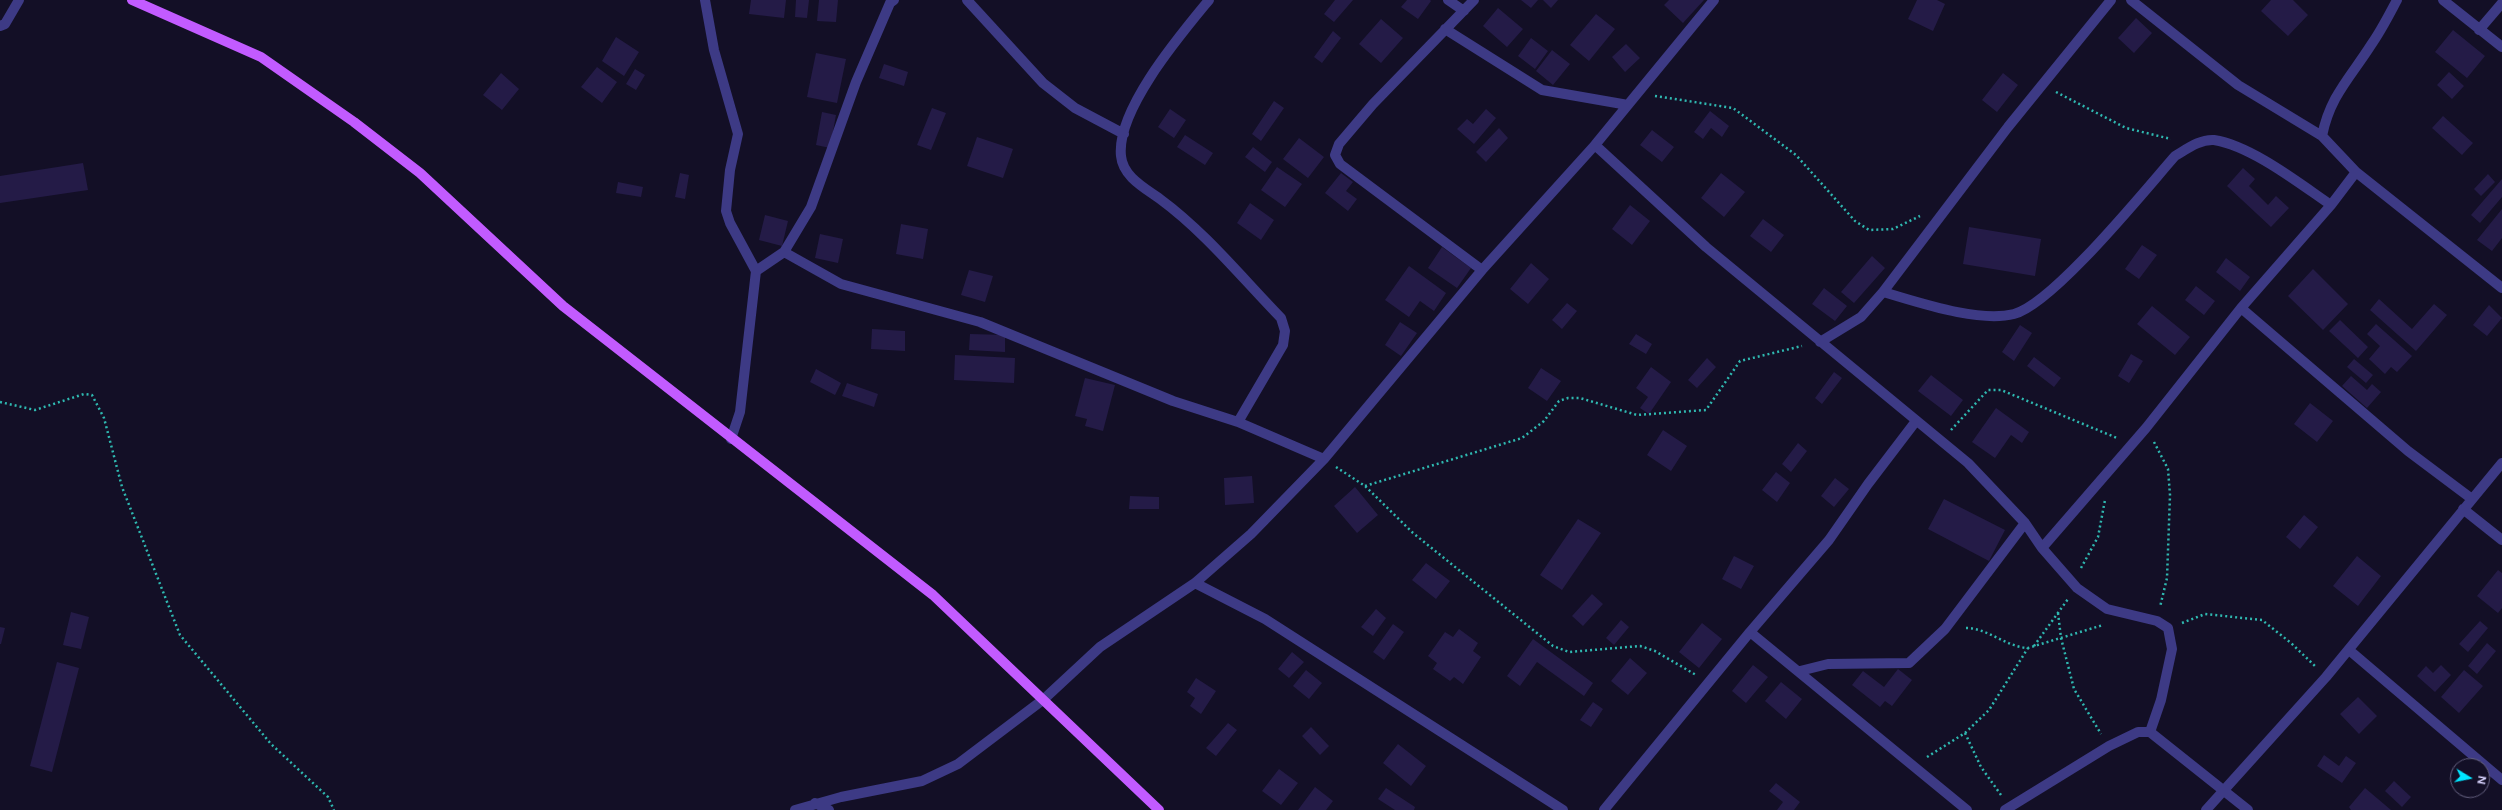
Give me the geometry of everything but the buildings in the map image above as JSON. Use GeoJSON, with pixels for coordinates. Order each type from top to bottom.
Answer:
{"type":"FeatureCollection","features":[{"type":"Feature","properties":{"kind":"main road"},"geometry":{"type":"LineString","coordinates":[[132,0],[261,57],[354,122],[420,173],[563,306],[731,439],[933,595],[1159,810]]}},
{"type":"Feature","properties":{"kind":"street"},"geometry":{"type":"LineString","coordinates":[[0,26],[5,24],[19,0]]}},
{"type":"Feature","properties":{"kind":"street"},"geometry":{"type":"LineString","coordinates":[[705,0],[714,50],[738,134],[727,189],[726,211],[730,223],[756,272],[740,412],[731,439]]}},
{"type":"Feature","properties":{"kind":"street"},"geometry":{"type":"LineString","coordinates":[[756,272],[784,252],[811,207],[856,82],[890,3],[894,0]]}},
{"type":"Feature","properties":{"kind":"street"},"geometry":{"type":"LineString","coordinates":[[967,0],[1043,83],[1075,108],[1124,134]]}},
{"type":"Feature","properties":{"kind":"street"},"geometry":{"type":"LineString","coordinates":[[1209,0],[1165,53],[1132,109],[1124,134],[1121,156],[1129,176],[1179,213],[1281,318],[1285,332],[1283,345],[1238,422]]}},
{"type":"Feature","properties":{"kind":"street"},"geometry":{"type":"LineString","coordinates":[[1448,0],[1464,11]]}},
{"type":"Feature","properties":{"kind":"street"},"geometry":{"type":"LineString","coordinates":[[1474,0],[1373,104],[1339,144],[1335,155],[1340,164],[1482,270]]}},
{"type":"Feature","properties":{"kind":"street"},"geometry":{"type":"LineString","coordinates":[[795,810],[815,803],[922,781],[958,764],[1044,699],[1100,647],[1195,582],[1251,534],[1324,459],[1482,270],[1595,146],[1714,0]]}},
{"type":"Feature","properties":{"kind":"street"},"geometry":{"type":"LineString","coordinates":[[1820,342],[1861,317],[1883,292],[2042,85],[2111,0]]}},
{"type":"Feature","properties":{"kind":"street"},"geometry":{"type":"LineString","coordinates":[[2131,0],[2238,85],[2322,136],[2356,172],[2502,288]]}},
{"type":"Feature","properties":{"kind":"street"},"geometry":{"type":"LineString","coordinates":[[2322,136],[2327,113],[2338,92],[2372,45],[2397,0]]}},
{"type":"Feature","properties":{"kind":"street"},"geometry":{"type":"LineString","coordinates":[[2443,0],[2502,47]]}},
{"type":"Feature","properties":{"kind":"street"},"geometry":{"type":"LineString","coordinates":[[2479,30],[2502,3]]}},
{"type":"Feature","properties":{"kind":"street"},"geometry":{"type":"LineString","coordinates":[[1445,29],[1542,90],[1628,105]]}},
{"type":"Feature","properties":{"kind":"street"},"geometry":{"type":"LineString","coordinates":[[1883,292],[1934,307],[1989,316],[2014,314],[2038,301],[2066,277],[2176,156],[2193,144],[2214,140],[2249,152],[2290,176],[2331,205]]}},
{"type":"Feature","properties":{"kind":"street"},"geometry":{"type":"LineString","coordinates":[[1595,146],[1706,247],[1968,463],[2025,523],[2042,548],[2075,585],[2107,609],[2157,621],[2168,628],[2172,649],[2161,700],[2150,732]]}},
{"type":"Feature","properties":{"kind":"street"},"geometry":{"type":"LineString","coordinates":[[2042,548],[2146,428],[2242,308],[2331,205],[2356,172]]}},
{"type":"Feature","properties":{"kind":"street"},"geometry":{"type":"LineString","coordinates":[[784,252],[841,284],[980,322],[1173,401],[1238,422],[1324,459]]}},
{"type":"Feature","properties":{"kind":"street"},"geometry":{"type":"LineString","coordinates":[[2242,308],[2408,451],[2472,499]]}},
{"type":"Feature","properties":{"kind":"street"},"geometry":{"type":"LineString","coordinates":[[1604,810],[1708,682],[1829,540],[1868,484],[1916,421]]}},
{"type":"Feature","properties":{"kind":"street"},"geometry":{"type":"LineString","coordinates":[[2206,810],[2326,677],[2502,463]]}},
{"type":"Feature","properties":{"kind":"street"},"geometry":{"type":"LineString","coordinates":[[2463,509],[2502,540]]}},
{"type":"Feature","properties":{"kind":"street"},"geometry":{"type":"LineString","coordinates":[[1800,671],[1828,664],[1909,663],[1945,629],[2025,523]]}},
{"type":"Feature","properties":{"kind":"street"},"geometry":{"type":"LineString","coordinates":[[1195,582],[1265,619],[1562,810]]}},
{"type":"Feature","properties":{"kind":"street"},"geometry":{"type":"LineString","coordinates":[[1750,632],[1915,765],[1963,809]]}},
{"type":"Feature","properties":{"kind":"street"},"geometry":{"type":"LineString","coordinates":[[2349,650],[2502,780]]}},
{"type":"Feature","properties":{"kind":"street"},"geometry":{"type":"LineString","coordinates":[[2007,809],[2109,746],[2138,732],[2150,732],[2224,789],[2248,810]]}},
{"type":"Feature","properties":{"kind":"street"},"geometry":{"type":"LineString","coordinates":[[815,803],[829,810]]}},
{"type":"Feature","properties":{"kind":"path"},"geometry":{"type":"LineString","coordinates":[[2042,85],[2126,128],[2193,144]]}},
{"type":"Feature","properties":{"kind":"path"},"geometry":{"type":"LineString","coordinates":[[1638,93],[1734,108],[1796,155],[1854,221],[1869,230],[1893,230],[1926,214]]}},
{"type":"Feature","properties":{"kind":"path"},"geometry":{"type":"LineString","coordinates":[[1365,486],[1522,438],[1544,421],[1559,401],[1568,398],[1580,398],[1637,415],[1706,410],[1740,362],[1820,342]]}},
{"type":"Feature","properties":{"kind":"path"},"geometry":{"type":"LineString","coordinates":[[1936,438],[1953,429],[1988,390],[2001,390],[2132,444]]}},
{"type":"Feature","properties":{"kind":"path"},"geometry":{"type":"LineString","coordinates":[[0,402],[35,410],[84,394],[92,395],[104,418],[122,487],[180,635],[271,744],[328,797],[334,810]]}},
{"type":"Feature","properties":{"kind":"path"},"geometry":{"type":"LineString","coordinates":[[2146,428],[2168,469],[2167,578],[2157,621]]}},
{"type":"Feature","properties":{"kind":"path"},"geometry":{"type":"LineString","coordinates":[[1324,459],[1365,486],[1413,533],[1553,646],[1569,652],[1640,646],[1655,650],[1708,682]]}},
{"type":"Feature","properties":{"kind":"path"},"geometry":{"type":"LineString","coordinates":[[2034,646],[2058,613],[2075,585],[2098,537],[2106,497]]}},
{"type":"Feature","properties":{"kind":"path"},"geometry":{"type":"LineString","coordinates":[[2058,613],[2061,638],[2074,689],[2109,746]]}},
{"type":"Feature","properties":{"kind":"path"},"geometry":{"type":"LineString","coordinates":[[2168,628],[2205,614],[2262,620],[2291,643],[2326,677]]}},
{"type":"Feature","properties":{"kind":"path"},"geometry":{"type":"LineString","coordinates":[[1945,629],[1975,628],[2017,647],[2028,648],[2128,615]]}},
{"type":"Feature","properties":{"kind":"path"},"geometry":{"type":"LineString","coordinates":[[1915,765],[1965,733],[1989,710],[2028,648]]}},
{"type":"Feature","properties":{"kind":"path"},"geometry":{"type":"LineString","coordinates":[[1965,733],[1981,767],[2007,809]]}}]}
